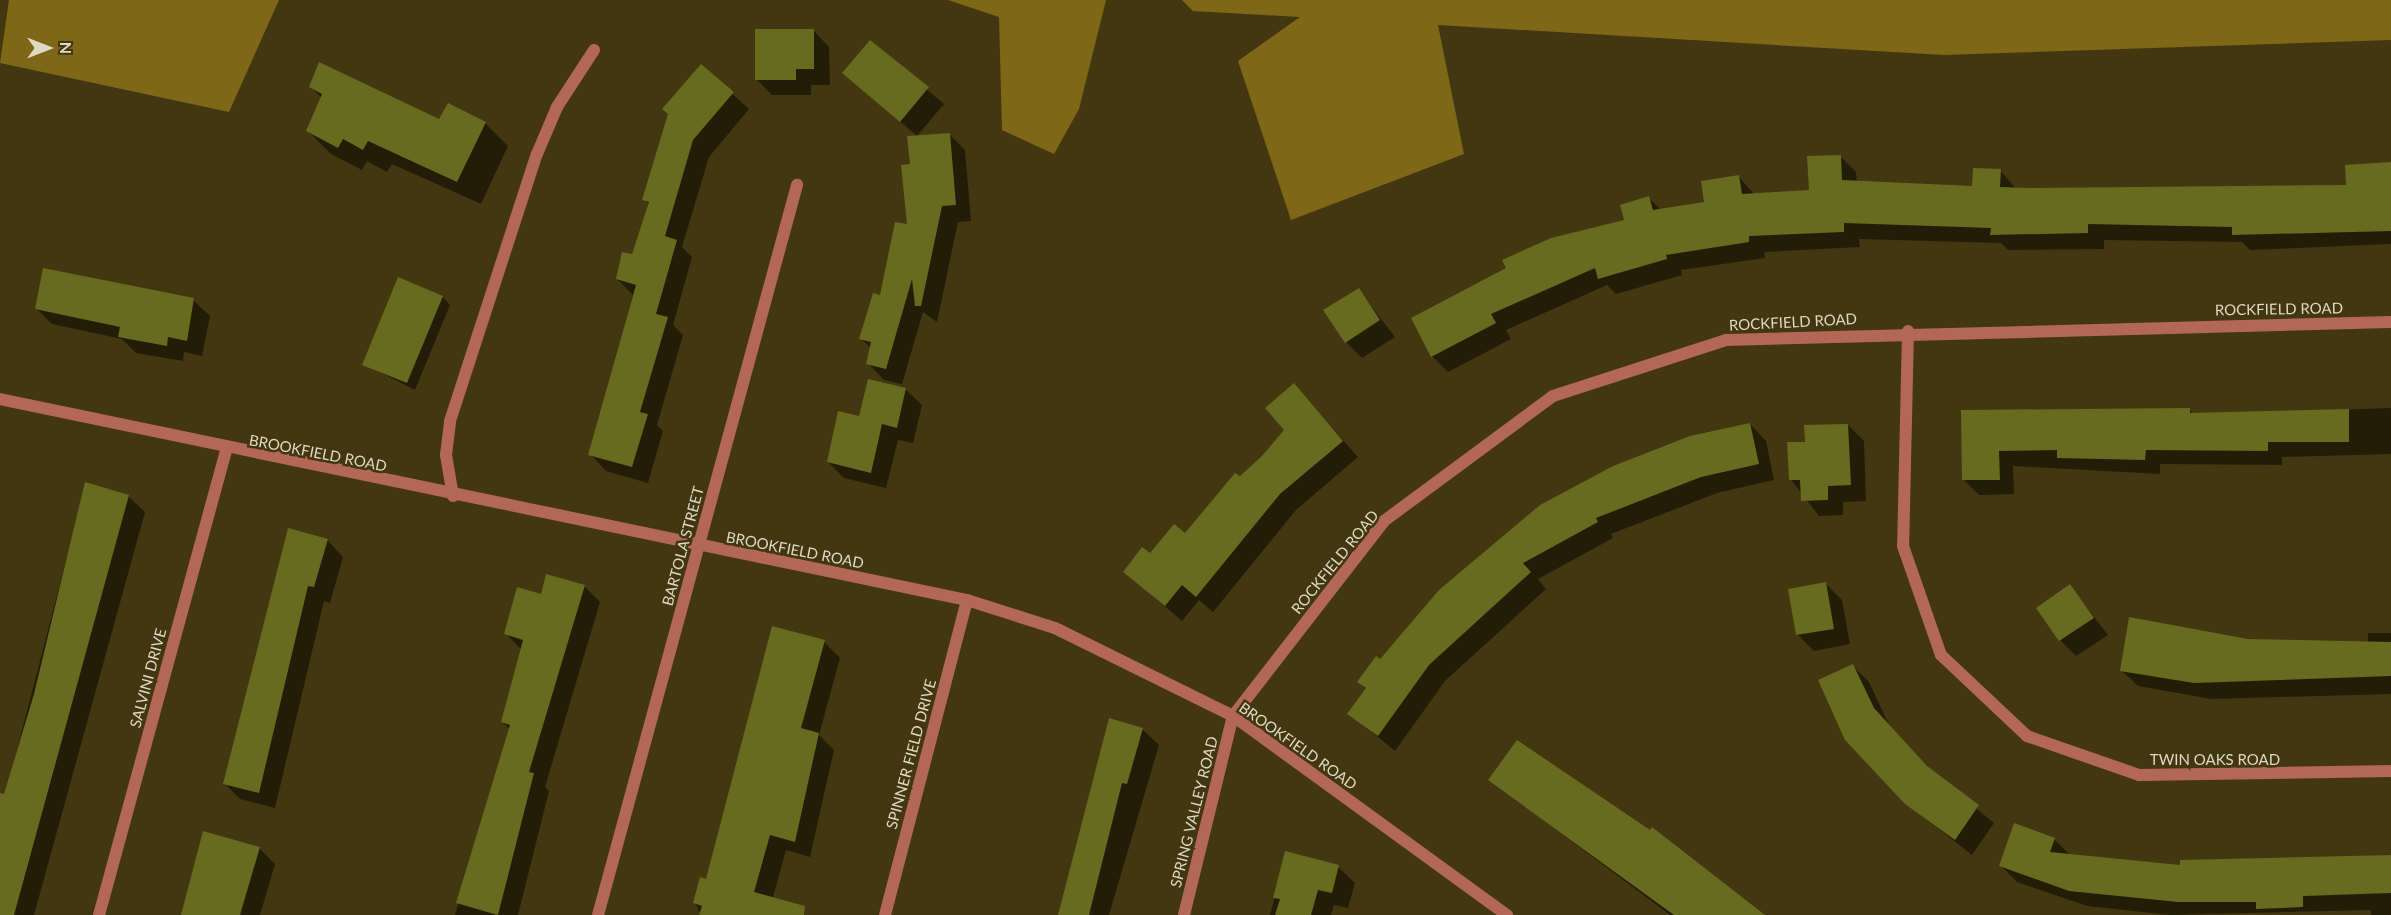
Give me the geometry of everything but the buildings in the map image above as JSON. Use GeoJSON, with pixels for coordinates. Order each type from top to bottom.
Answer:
{"type":"FeatureCollection","features":[{"type":"Feature","properties":{"kind":"street"},"geometry":{"type":"LineString","coordinates":[[453,496],[446,455],[450,421],[537,154],[557,107],[594,50]]}},
{"type":"Feature","properties":{"kind":"street","name":"BARTOLA STREET"},"geometry":{"type":"LineString","coordinates":[[598,915],[797,185]]}},
{"type":"Feature","properties":{"kind":"street","name":"ROCKFIELD ROAD"},"geometry":{"type":"LineString","coordinates":[[1233,716],[1384,521],[1553,396],[1726,340],[1908,331],[2391,322]]}},
{"type":"Feature","properties":{"kind":"street","name":"TWIN OAKS ROAD"},"geometry":{"type":"LineString","coordinates":[[1908,331],[1903,546],[1941,655],[2027,736],[2139,775],[2391,771]]}},
{"type":"Feature","properties":{"kind":"street","name":"BROOKFIELD ROAD"},"geometry":{"type":"LineString","coordinates":[[0,399],[226,450],[967,600],[1055,628],[1233,716],[1507,915]]}},
{"type":"Feature","properties":{"kind":"street","name":"SALVINI DRIVE"},"geometry":{"type":"LineString","coordinates":[[99,915],[226,450]]}},
{"type":"Feature","properties":{"kind":"street","name":"SPINNER FIELD DRIVE"},"geometry":{"type":"LineString","coordinates":[[885,915],[967,600]]}},
{"type":"Feature","properties":{"kind":"street","name":"SPRING VALLEY ROAD"},"geometry":{"type":"LineString","coordinates":[[1184,915],[1233,716]]}},
{"type":"Feature","properties":{"kind":"shaded area"},"geometry":{"type":"Polygon","coordinates":[[[9,0],[279,0],[229,112],[0,63],[9,0]]]}},
{"type":"Feature","properties":{"kind":"shaded area"},"geometry":{"type":"Polygon","coordinates":[[[948,0],[1106,0],[1079,109],[1054,154],[1002,130],[999,17],[948,0]]]}},
{"type":"Feature","properties":{"kind":"shaded area"},"geometry":{"type":"Polygon","coordinates":[[[1182,0],[2391,0],[2391,40],[1944,55],[1438,25],[1464,154],[1291,220],[1238,61],[1300,17],[1193,11],[1182,0]]]}}]}
